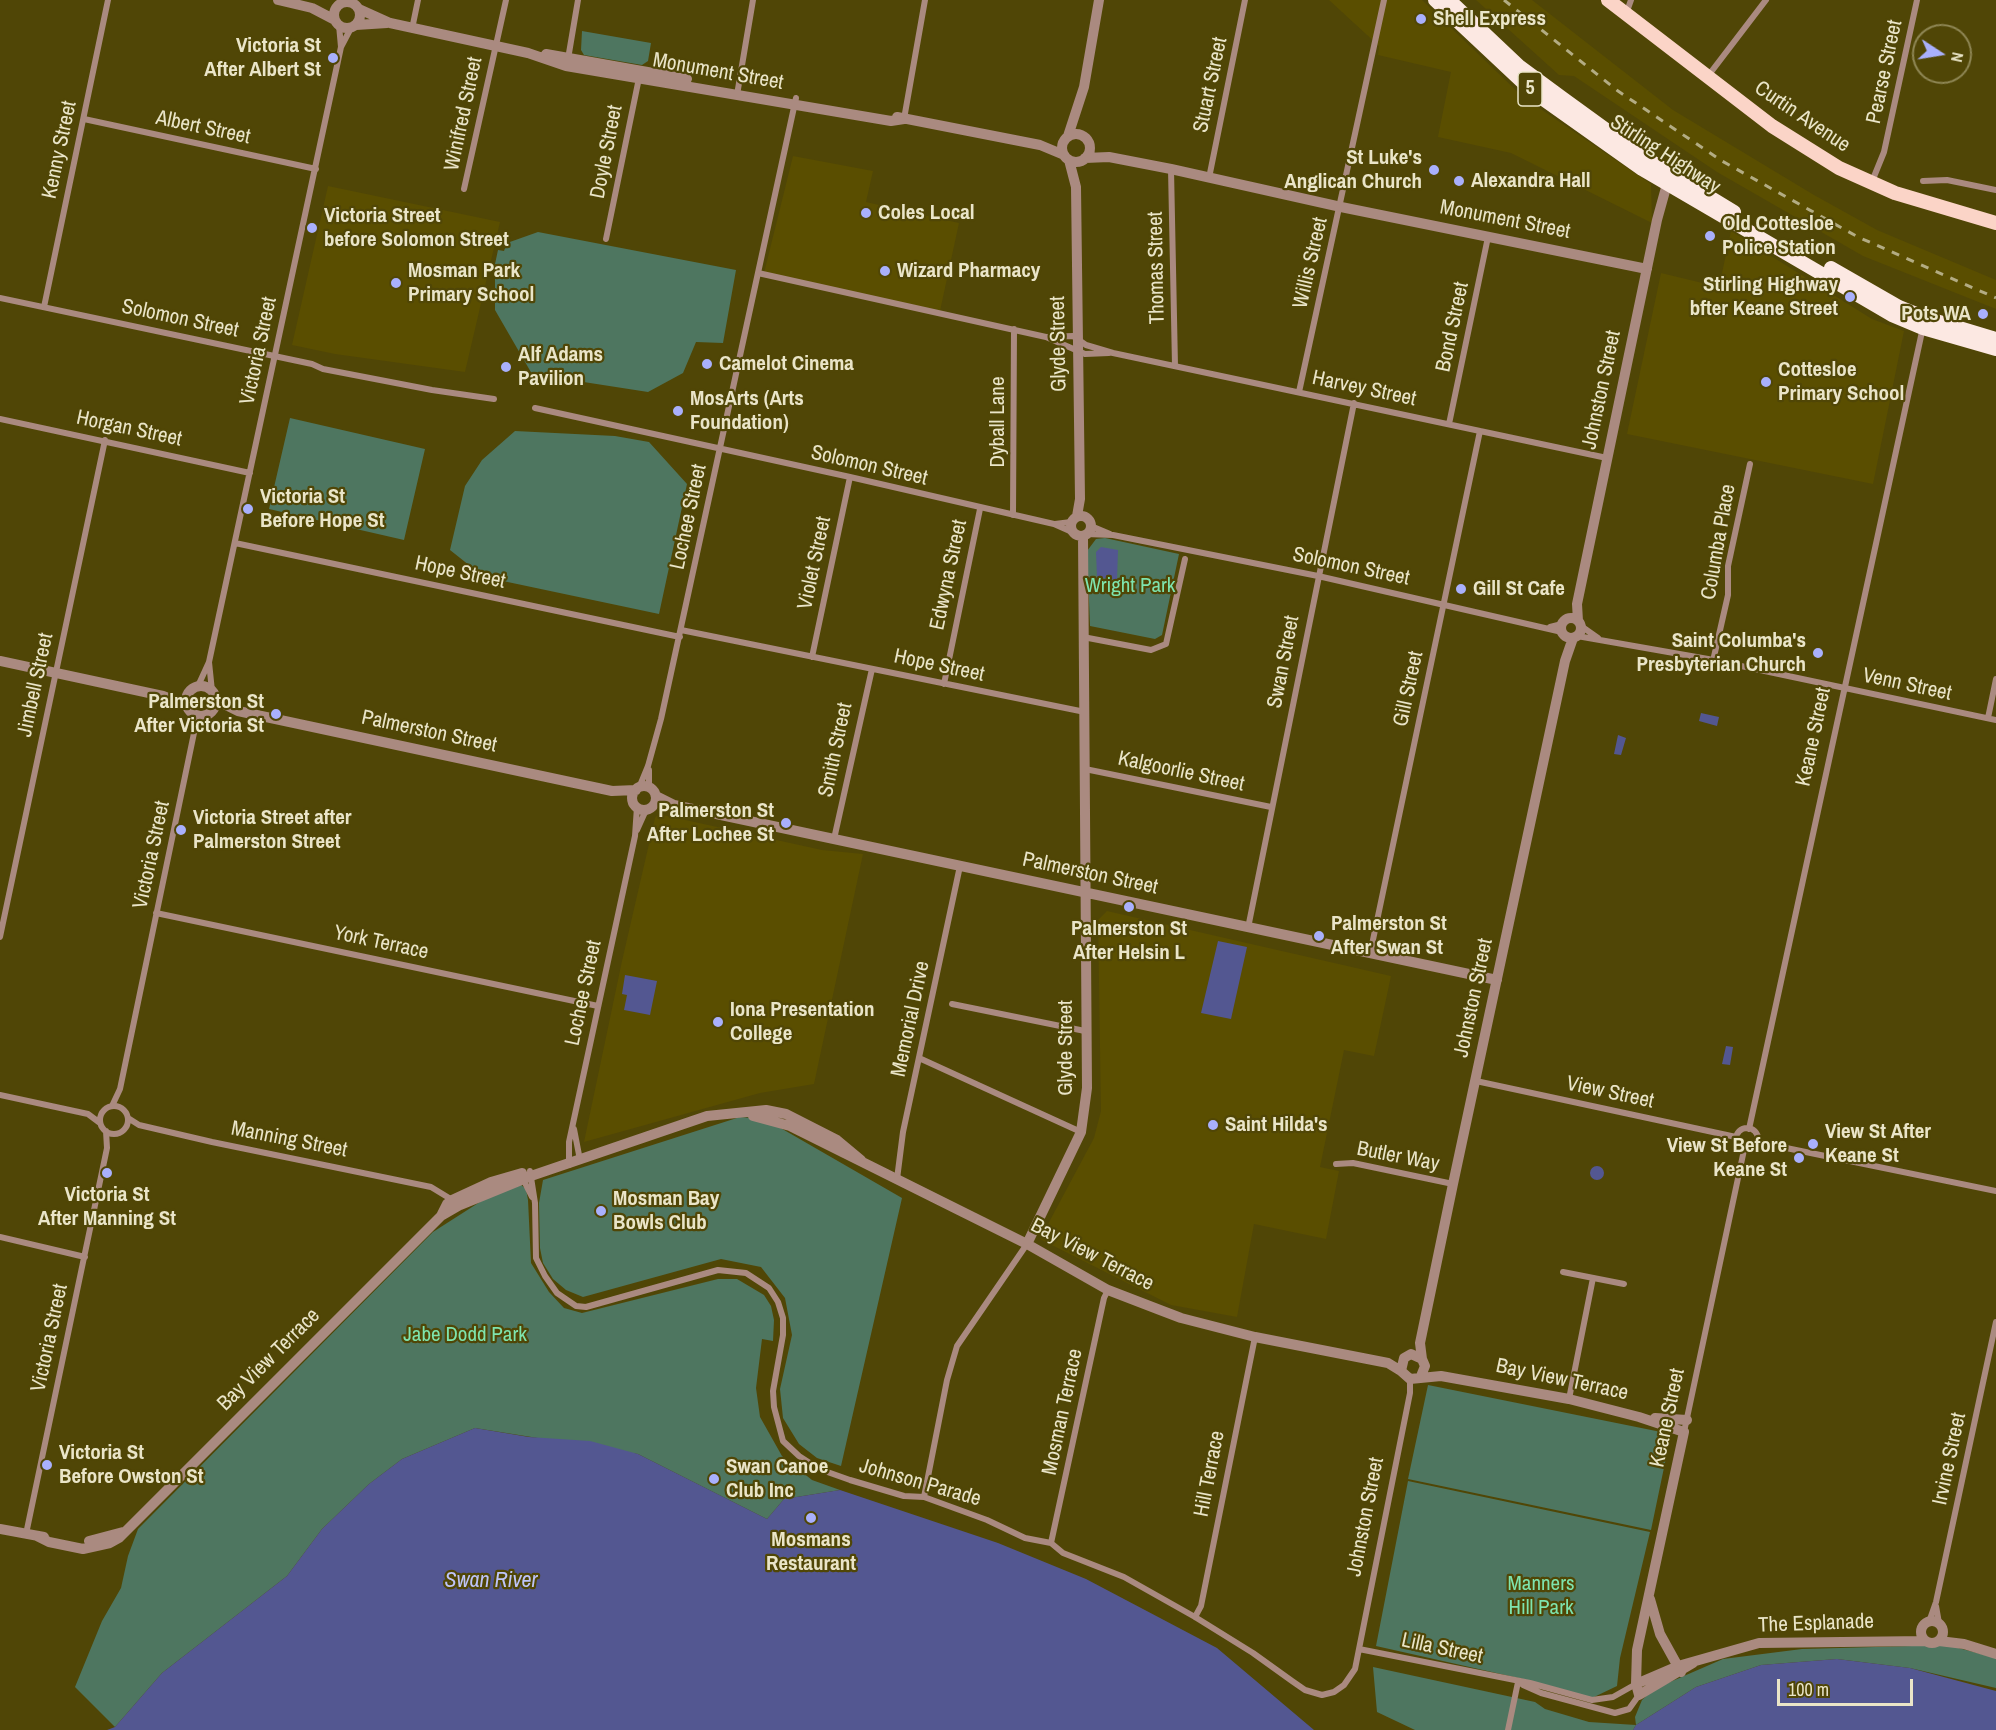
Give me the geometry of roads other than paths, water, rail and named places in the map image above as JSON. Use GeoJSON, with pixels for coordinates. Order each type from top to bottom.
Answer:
{"type":"FeatureCollection","features":[{"type":"Feature","properties":{"kind":"highway","name":"Stirling Highway"},"geometry":{"type":"LineString","coordinates":[[1435,0],[1532,91],[1667,184],[1892,315],[1996,339]]}},
{"type":"Feature","properties":{"kind":"highway","name":"Stirling Highway"},"geometry":{"type":"LineString","coordinates":[[1449,0],[1520,67],[1642,156],[1924,323],[1996,349]]}},
{"type":"Feature","properties":{"kind":"main road","name":"Curtin Avenue"},"geometry":{"type":"LineString","coordinates":[[1608,0],[1707,77],[1801,145],[1871,184],[1921,202],[1996,223]]}},
{"type":"Feature","properties":{"kind":"street","name":"Kenny Street"},"geometry":{"type":"LineString","coordinates":[[44,307],[108,0]]}},
{"type":"Feature","properties":{"kind":"street"},"geometry":{"type":"LineString","coordinates":[[278,0],[312,8],[337,23],[353,26],[360,17],[358,5],[342,2],[312,8]]}},
{"type":"Feature","properties":{"kind":"street"},"geometry":{"type":"LineString","coordinates":[[412,29],[418,0]]}},
{"type":"Feature","properties":{"kind":"street","name":"Winifred Street"},"geometry":{"type":"LineString","coordinates":[[464,189],[506,0]]}},
{"type":"Feature","properties":{"kind":"street"},"geometry":{"type":"LineString","coordinates":[[567,61],[578,0]]}},
{"type":"Feature","properties":{"kind":"street"},"geometry":{"type":"LineString","coordinates":[[737,93],[753,0]]}},
{"type":"Feature","properties":{"kind":"street"},"geometry":{"type":"LineString","coordinates":[[904,119],[925,0]]}},
{"type":"Feature","properties":{"kind":"street"},"geometry":{"type":"LineString","coordinates":[[1066,140],[1080,101],[1099,0]]}},
{"type":"Feature","properties":{"kind":"street","name":"Stuart Street"},"geometry":{"type":"LineString","coordinates":[[1209,177],[1245,0]]}},
{"type":"Feature","properties":{"kind":"street","name":"Willis Street"},"geometry":{"type":"LineString","coordinates":[[1299,392],[1341,207],[1384,0]]}},
{"type":"Feature","properties":{"kind":"street"},"geometry":{"type":"LineString","coordinates":[[1626,14],[1631,0]]}},
{"type":"Feature","properties":{"kind":"street"},"geometry":{"type":"LineString","coordinates":[[1707,77],[1766,0]]}},
{"type":"Feature","properties":{"kind":"street","name":"Pearse Street"},"geometry":{"type":"LineString","coordinates":[[1871,184],[1884,152],[1917,0]]}},
{"type":"Feature","properties":{"kind":"street"},"geometry":{"type":"LineString","coordinates":[[337,23],[334,12],[342,2]]}},
{"type":"Feature","properties":{"kind":"street","name":"Monument Street"},"geometry":{"type":"LineString","coordinates":[[358,5],[390,23],[412,29],[567,61],[891,121],[904,119],[1040,145],[1075,159],[1109,158],[1171,169],[1341,207],[1647,269]]}},
{"type":"Feature","properties":{"kind":"street","name":"Victoria Street"},"geometry":{"type":"LineString","coordinates":[[337,23],[341,47]]}},
{"type":"Feature","properties":{"kind":"street","name":"Monument Street"},"geometry":{"type":"LineString","coordinates":[[353,26],[390,23]]}},
{"type":"Feature","properties":{"kind":"street","name":"Victoria Street"},"geometry":{"type":"LineString","coordinates":[[198,686],[209,662],[341,47],[353,26]]}},
{"type":"Feature","properties":{"kind":"street","name":"Doyle Street"},"geometry":{"type":"LineString","coordinates":[[606,239],[639,75]]}},
{"type":"Feature","properties":{"kind":"street"},"geometry":{"type":"LineString","coordinates":[[1075,159],[1089,146],[1081,135],[1080,101]]}},
{"type":"Feature","properties":{"kind":"street","name":"Lochee Street"},"geometry":{"type":"LineString","coordinates":[[574,1160],[569,1142],[644,799],[648,766],[680,633],[795,102]]}},
{"type":"Feature","properties":{"kind":"street","name":"Albert Street"},"geometry":{"type":"LineString","coordinates":[[84,119],[315,169]]}},
{"type":"Feature","properties":{"kind":"street","name":"Monument Street"},"geometry":{"type":"LineString","coordinates":[[1040,145],[1081,135]]}},
{"type":"Feature","properties":{"kind":"street","name":"Glyde Street"},"geometry":{"type":"LineString","coordinates":[[924,1497],[947,1380],[957,1346],[1027,1244],[1082,1132],[1087,1088],[1085,712],[1080,527],[1076,187],[1075,159],[1066,140]]}},
{"type":"Feature","properties":{"kind":"street","name":"Monument Street"},"geometry":{"type":"LineString","coordinates":[[1089,146],[1109,158]]}},
{"type":"Feature","properties":{"kind":"street","name":"Thomas Street"},"geometry":{"type":"LineString","coordinates":[[1171,169],[1175,366]]}},
{"type":"Feature","properties":{"kind":"street"},"geometry":{"type":"LineString","coordinates":[[1923,181],[1947,180],[1996,190]]}},
{"type":"Feature","properties":{"kind":"street","name":"Johnston Street"},"geometry":{"type":"LineString","coordinates":[[1359,1649],[1453,1184],[1667,184]]}},
{"type":"Feature","properties":{"kind":"street","name":"Bond Street"},"geometry":{"type":"LineString","coordinates":[[1449,424],[1488,237]]}},
{"type":"Feature","properties":{"kind":"street","name":"Harvey Street"},"geometry":{"type":"LineString","coordinates":[[758,273],[1014,329],[1046,337],[1085,354],[1113,353]]}},
{"type":"Feature","properties":{"kind":"street","name":"Solomon Street"},"geometry":{"type":"LineString","coordinates":[[0,298],[388,382],[494,399]]}},
{"type":"Feature","properties":{"kind":"street","name":"Keane Street"},"geometry":{"type":"LineString","coordinates":[[1749,1129],[1924,323]]}},
{"type":"Feature","properties":{"kind":"street","name":"Dyball Lane"},"geometry":{"type":"LineString","coordinates":[[1013,515],[1014,329]]}},
{"type":"Feature","properties":{"kind":"street","name":"Harvey Street"},"geometry":{"type":"LineString","coordinates":[[1046,337],[1062,335],[1113,353],[1607,458]]}},
{"type":"Feature","properties":{"kind":"street","name":"Swan Street"},"geometry":{"type":"LineString","coordinates":[[1248,928],[1354,404]]}},
{"type":"Feature","properties":{"kind":"street","name":"Solomon Street"},"geometry":{"type":"LineString","coordinates":[[535,408],[720,451],[850,477],[980,509],[1318,576],[1546,628],[1571,629]]}},
{"type":"Feature","properties":{"kind":"street","name":"Horgan Street"},"geometry":{"type":"LineString","coordinates":[[0,419],[250,473]]}},
{"type":"Feature","properties":{"kind":"street","name":"Gill Street"},"geometry":{"type":"LineString","coordinates":[[1370,954],[1480,431]]}},
{"type":"Feature","properties":{"kind":"street","name":"Jimbell Street"},"geometry":{"type":"LineString","coordinates":[[0,937],[105,440]]}},
{"type":"Feature","properties":{"kind":"street","name":"Columba Place"},"geometry":{"type":"LineString","coordinates":[[1713,661],[1728,595],[1728,566],[1750,464]]}},
{"type":"Feature","properties":{"kind":"street","name":"Violet Street"},"geometry":{"type":"LineString","coordinates":[[812,657],[850,477]]}},
{"type":"Feature","properties":{"kind":"street","name":"Edwyna Street"},"geometry":{"type":"LineString","coordinates":[[944,684],[980,509]]}},
{"type":"Feature","properties":{"kind":"street","name":"Hope Street"},"geometry":{"type":"LineString","coordinates":[[234,543],[1085,712]]}},
{"type":"Feature","properties":{"kind":"street"},"geometry":{"type":"LineString","coordinates":[[1083,637],[1151,650],[1166,644],[1185,559]]}},
{"type":"Feature","properties":{"kind":"street","name":"Venn Street"},"geometry":{"type":"LineString","coordinates":[[1571,629],[1599,639]]}},
{"type":"Feature","properties":{"kind":"street","name":"Venn Street"},"geometry":{"type":"LineString","coordinates":[[1571,629],[1599,639],[1996,720]]}},
{"type":"Feature","properties":{"kind":"street","name":"Palmerston Street"},"geometry":{"type":"LineString","coordinates":[[0,661],[163,696],[197,712],[238,711],[1497,980]]}},
{"type":"Feature","properties":{"kind":"street","name":"Victoria Street"},"geometry":{"type":"LineString","coordinates":[[209,662],[214,695]]}},
{"type":"Feature","properties":{"kind":"street","name":"Smith Street"},"geometry":{"type":"LineString","coordinates":[[834,839],[872,669]]}},
{"type":"Feature","properties":{"kind":"street"},"geometry":{"type":"LineString","coordinates":[[1988,718],[1996,679]]}},
{"type":"Feature","properties":{"kind":"street"},"geometry":{"type":"LineString","coordinates":[[198,686],[188,693],[197,712],[214,695]]}},
{"type":"Feature","properties":{"kind":"street","name":"Palmerston Street"},"geometry":{"type":"LineString","coordinates":[[198,686],[238,711]]}},
{"type":"Feature","properties":{"kind":"street","name":"Palmerston Street"},"geometry":{"type":"LineString","coordinates":[[163,696],[188,693]]}},
{"type":"Feature","properties":{"kind":"street","name":"Victoria Street"},"geometry":{"type":"LineString","coordinates":[[112,1106],[120,1089],[197,712]]}},
{"type":"Feature","properties":{"kind":"street","name":"Lochee Street"},"geometry":{"type":"LineString","coordinates":[[644,799],[648,766]]}},
{"type":"Feature","properties":{"kind":"street","name":"Kalgoorlie Street"},"geometry":{"type":"LineString","coordinates":[[1085,769],[1271,807]]}},
{"type":"Feature","properties":{"kind":"street","name":"Memorial Drive"},"geometry":{"type":"LineString","coordinates":[[897,1179],[903,1132],[960,866]]}},
{"type":"Feature","properties":{"kind":"street","name":"York Terrace"},"geometry":{"type":"LineString","coordinates":[[156,913],[598,1006]]}},
{"type":"Feature","properties":{"kind":"street"},"geometry":{"type":"LineString","coordinates":[[952,1004],[1085,1031]]}},
{"type":"Feature","properties":{"kind":"street"},"geometry":{"type":"LineString","coordinates":[[920,1058],[1082,1132]]}},
{"type":"Feature","properties":{"kind":"street","name":"View Street"},"geometry":{"type":"LineString","coordinates":[[1476,1081],[1736,1137]]}},
{"type":"Feature","properties":{"kind":"street","name":"Victoria Street"},"geometry":{"type":"LineString","coordinates":[[120,1089],[124,1110]]}},
{"type":"Feature","properties":{"kind":"street"},"geometry":{"type":"LineString","coordinates":[[0,1095],[88,1114],[106,1131],[116,1134],[139,1125]]}},
{"type":"Feature","properties":{"kind":"street"},"geometry":{"type":"LineString","coordinates":[[88,1114],[112,1106],[124,1110],[128,1118],[124,1130]]}},
{"type":"Feature","properties":{"kind":"street"},"geometry":{"type":"LineString","coordinates":[[100,1123],[104,1110]]}},
{"type":"Feature","properties":{"kind":"street","name":"Bay View Terrace"},"geometry":{"type":"LineString","coordinates":[[0,1529],[31,1535],[69,1547],[98,1543],[125,1531],[453,1204],[526,1175],[594,1155],[707,1116],[758,1117],[781,1122],[1027,1244],[1108,1290],[1181,1318],[1255,1337],[1416,1367],[1441,1376],[1569,1399],[1639,1417],[1684,1432]]}},
{"type":"Feature","properties":{"kind":"street","name":"Manning Street"},"geometry":{"type":"LineString","coordinates":[[128,1118],[139,1125],[431,1187],[453,1204]]}},
{"type":"Feature","properties":{"kind":"street","name":"Lochee Street"},"geometry":{"type":"LineString","coordinates":[[574,1122],[574,1160]]}},
{"type":"Feature","properties":{"kind":"street"},"geometry":{"type":"LineString","coordinates":[[1749,1129],[1755,1132],[1757,1142],[1754,1148],[1744,1150],[1739,1146],[1736,1137],[1743,1130],[1749,1129]]}},
{"type":"Feature","properties":{"kind":"street","name":"Victoria Street"},"geometry":{"type":"LineString","coordinates":[[31,1535],[107,1148],[106,1131]]}},
{"type":"Feature","properties":{"kind":"street","name":"Victoria Street"},"geometry":{"type":"LineString","coordinates":[[107,1148],[116,1134]]}},
{"type":"Feature","properties":{"kind":"street"},"geometry":{"type":"LineString","coordinates":[[1757,1142],[1996,1191]]}},
{"type":"Feature","properties":{"kind":"street","name":"Keane Street"},"geometry":{"type":"LineString","coordinates":[[1638,1689],[1637,1650],[1744,1150]]}},
{"type":"Feature","properties":{"kind":"street","name":"Butler Way"},"geometry":{"type":"LineString","coordinates":[[1336,1164],[1353,1163],[1453,1184]]}},
{"type":"Feature","properties":{"kind":"street","name":"Johnson Parade"},"geometry":{"type":"LineString","coordinates":[[526,1175],[535,1203],[536,1258],[557,1293],[576,1306],[586,1307],[717,1270],[737,1271],[755,1277],[769,1288],[778,1302],[783,1318],[783,1335],[773,1391],[774,1407],[783,1441],[819,1469],[904,1496],[924,1497],[987,1520],[1025,1538],[1051,1542],[1063,1552],[1124,1577],[1195,1617],[1253,1653],[1305,1690],[1322,1695],[1334,1692],[1350,1679],[1359,1649]]}},
{"type":"Feature","properties":{"kind":"street"},"geometry":{"type":"LineString","coordinates":[[0,1237],[84,1257]]}},
{"type":"Feature","properties":{"kind":"street"},"geometry":{"type":"LineString","coordinates":[[1563,1272],[1624,1284]]}},
{"type":"Feature","properties":{"kind":"street"},"geometry":{"type":"LineString","coordinates":[[1569,1399],[1593,1278]]}},
{"type":"Feature","properties":{"kind":"street","name":"Mosman Terrace"},"geometry":{"type":"LineString","coordinates":[[1051,1542],[1104,1298],[1108,1290]]}},
{"type":"Feature","properties":{"kind":"street","name":"Irvine Street"},"geometry":{"type":"LineString","coordinates":[[1934,1622],[1936,1602],[1996,1322]]}},
{"type":"Feature","properties":{"kind":"street","name":"Hill Terrace"},"geometry":{"type":"LineString","coordinates":[[1195,1617],[1201,1605],[1255,1337]]}},
{"type":"Feature","properties":{"kind":"street","name":"Bay View Terrace"},"geometry":{"type":"LineString","coordinates":[[1388,1363],[1401,1371],[1416,1367]]}},
{"type":"Feature","properties":{"kind":"street","name":"Bay View Terrace"},"geometry":{"type":"LineString","coordinates":[[1639,1417],[1687,1420]]}},
{"type":"Feature","properties":{"kind":"street"},"geometry":{"type":"LineString","coordinates":[[1649,1592],[1659,1634],[1679,1669]]}},
{"type":"Feature","properties":{"kind":"street"},"geometry":{"type":"LineString","coordinates":[[1923,1636],[1934,1622],[1943,1629],[1941,1638],[1996,1654]]}},
{"type":"Feature","properties":{"kind":"street","name":"The Esplanade"},"geometry":{"type":"LineString","coordinates":[[1638,1689],[1718,1653],[1759,1643],[1906,1642],[1923,1636],[1941,1638]]}},
{"type":"Feature","properties":{"kind":"street","name":"Lilla Street"},"geometry":{"type":"LineString","coordinates":[[1359,1649],[1592,1700],[1613,1697],[1638,1689]]}},
{"type":"Feature","properties":{"kind":"street"},"geometry":{"type":"LineString","coordinates":[[1508,1730],[1518,1682]]}},
{"type":"Feature","properties":{"kind":"street","name":"Lilla Street"},"geometry":{"type":"LineString","coordinates":[[1518,1682],[1541,1693],[1615,1713],[1629,1709],[1638,1689]]}},
{"type":"Feature","properties":{"kind":"water"},"geometry":{"type":"Polygon","coordinates":[[[1101,547],[1118,550],[1117,580],[1097,577],[1096,552],[1101,547]]]}},
{"type":"Feature","properties":{"kind":"water"},"geometry":{"type":"Polygon","coordinates":[[[1701,713],[1719,717],[1717,726],[1699,721],[1701,713]]]}},
{"type":"Feature","properties":{"kind":"water"},"geometry":{"type":"Polygon","coordinates":[[[1618,735],[1626,738],[1621,755],[1614,754],[1618,735]]]}},
{"type":"Feature","properties":{"kind":"water"},"geometry":{"type":"Polygon","coordinates":[[[1218,941],[1247,947],[1231,1019],[1201,1013],[1218,941]]]}},
{"type":"Feature","properties":{"kind":"water"},"geometry":{"type":"Polygon","coordinates":[[[625,975],[657,981],[650,1015],[624,1010],[627,995],[622,994],[625,975]]]}},
{"type":"Feature","properties":{"kind":"water"},"geometry":{"type":"Polygon","coordinates":[[[1726,1046],[1733,1047],[1730,1065],[1722,1064],[1726,1046]]]}},
{"type":"Feature","properties":{"kind":"water"},"geometry":{"type":"Polygon","coordinates":[[[1597,1166],[1602,1168],[1604,1173],[1602,1178],[1597,1180],[1592,1178],[1590,1173],[1592,1168],[1597,1166]]]}},
{"type":"Feature","properties":{"kind":"water","name":"Swan River"},"geometry":{"type":"Polygon","coordinates":[[[475,1428],[529,1437],[590,1441],[638,1454],[767,1519],[784,1499],[840,1490],[998,1543],[1086,1579],[1217,1648],[1314,1730],[107,1730],[115,1727],[162,1673],[287,1576],[322,1529],[369,1484],[402,1459],[475,1428]]]}},
{"type":"Feature","properties":{"kind":"water"},"geometry":{"type":"Polygon","coordinates":[[[1837,1659],[1910,1668],[1996,1691],[1996,1730],[1633,1730],[1636,1725],[1696,1687],[1761,1665],[1837,1659]]]}},
{"type":"Feature","properties":{"kind":"railway"},"geometry":{"type":"LineString","coordinates":[[1504,0],[1618,91],[1722,161],[1858,237],[1996,298]]}},
{"type":"Feature","properties":{"kind":"place","name":"Shell Express"},"geometry":{"type":"Point","coordinates":[1421,19]}},
{"type":"Feature","properties":{"kind":"place","name":"Victoria St After Albert St"},"geometry":{"type":"Point","coordinates":[333,58]}},
{"type":"Feature","properties":{"kind":"place","name":"St Luke's Anglican Church"},"geometry":{"type":"Point","coordinates":[1434,170]}},
{"type":"Feature","properties":{"kind":"place","name":"Alexandra Hall"},"geometry":{"type":"Point","coordinates":[1459,181]}},
{"type":"Feature","properties":{"kind":"place","name":"Coles Local"},"geometry":{"type":"Point","coordinates":[866,213]}},
{"type":"Feature","properties":{"kind":"place","name":"Victoria Street before Solomon Street"},"geometry":{"type":"Point","coordinates":[312,228]}},
{"type":"Feature","properties":{"kind":"place","name":"Old Cottesloe Police Station"},"geometry":{"type":"Point","coordinates":[1710,236]}},
{"type":"Feature","properties":{"kind":"place","name":"Wizard Pharmacy"},"geometry":{"type":"Point","coordinates":[885,271]}},
{"type":"Feature","properties":{"kind":"place","name":"Mosman Park Primary School"},"geometry":{"type":"Point","coordinates":[396,283]}},
{"type":"Feature","properties":{"kind":"place","name":"Stirling Highway bfter Keane Street"},"geometry":{"type":"Point","coordinates":[1850,297]}},
{"type":"Feature","properties":{"kind":"place","name":"Pots WA"},"geometry":{"type":"Point","coordinates":[1983,314]}},
{"type":"Feature","properties":{"kind":"place","name":"Camelot Cinema"},"geometry":{"type":"Point","coordinates":[707,364]}},
{"type":"Feature","properties":{"kind":"place","name":"Alf Adams Pavilion"},"geometry":{"type":"Point","coordinates":[506,367]}},
{"type":"Feature","properties":{"kind":"place","name":"Cottesloe Primary School"},"geometry":{"type":"Point","coordinates":[1766,382]}},
{"type":"Feature","properties":{"kind":"place","name":"MosArts (Arts Foundation)"},"geometry":{"type":"Point","coordinates":[678,411]}},
{"type":"Feature","properties":{"kind":"place","name":"Victoria St Before Hope St"},"geometry":{"type":"Point","coordinates":[248,509]}},
{"type":"Feature","properties":{"kind":"place","name":"Gill St Cafe"},"geometry":{"type":"Point","coordinates":[1461,589]}},
{"type":"Feature","properties":{"kind":"place","name":"Saint Columba's Presbyterian Church"},"geometry":{"type":"Point","coordinates":[1818,653]}},
{"type":"Feature","properties":{"kind":"place","name":"Palmerston St After Victoria St"},"geometry":{"type":"Point","coordinates":[276,714]}},
{"type":"Feature","properties":{"kind":"place","name":"Palmerston St After Lochee St"},"geometry":{"type":"Point","coordinates":[786,823]}},
{"type":"Feature","properties":{"kind":"place","name":"Victoria Street after Palmerston Street"},"geometry":{"type":"Point","coordinates":[181,830]}},
{"type":"Feature","properties":{"kind":"place","name":"Palmerston St After Helsin L"},"geometry":{"type":"Point","coordinates":[1129,907]}},
{"type":"Feature","properties":{"kind":"place","name":"Palmerston St After Swan St"},"geometry":{"type":"Point","coordinates":[1319,936]}},
{"type":"Feature","properties":{"kind":"place","name":"Iona Presentation College"},"geometry":{"type":"Point","coordinates":[718,1022]}},
{"type":"Feature","properties":{"kind":"place","name":"Saint Hilda's"},"geometry":{"type":"Point","coordinates":[1213,1125]}},
{"type":"Feature","properties":{"kind":"place","name":"View St After Keane St"},"geometry":{"type":"Point","coordinates":[1813,1144]}},
{"type":"Feature","properties":{"kind":"place","name":"View St Before Keane St"},"geometry":{"type":"Point","coordinates":[1799,1158]}},
{"type":"Feature","properties":{"kind":"place","name":"Victoria St After Manning St"},"geometry":{"type":"Point","coordinates":[107,1173]}},
{"type":"Feature","properties":{"kind":"place","name":"Mosman Bay Bowls Club"},"geometry":{"type":"Point","coordinates":[601,1211]}},
{"type":"Feature","properties":{"kind":"place","name":"Victoria St Before Owston St"},"geometry":{"type":"Point","coordinates":[47,1465]}},
{"type":"Feature","properties":{"kind":"place","name":"Swan Canoe Club Inc"},"geometry":{"type":"Point","coordinates":[714,1479]}},
{"type":"Feature","properties":{"kind":"place","name":"Mosmans Restaurant"},"geometry":{"type":"Point","coordinates":[811,1518]}},
{"type":"Feature","properties":{"kind":"park label","name":"Wright Park"},"geometry":{"type":"Point","coordinates":[1130,586]}},
{"type":"Feature","properties":{"kind":"park label","name":"Jabe Dodd Park"},"geometry":{"type":"Point","coordinates":[465,1335]}},
{"type":"Feature","properties":{"kind":"park label","name":"Manners Hill Park"},"geometry":{"type":"Point","coordinates":[1541,1596]}}]}
